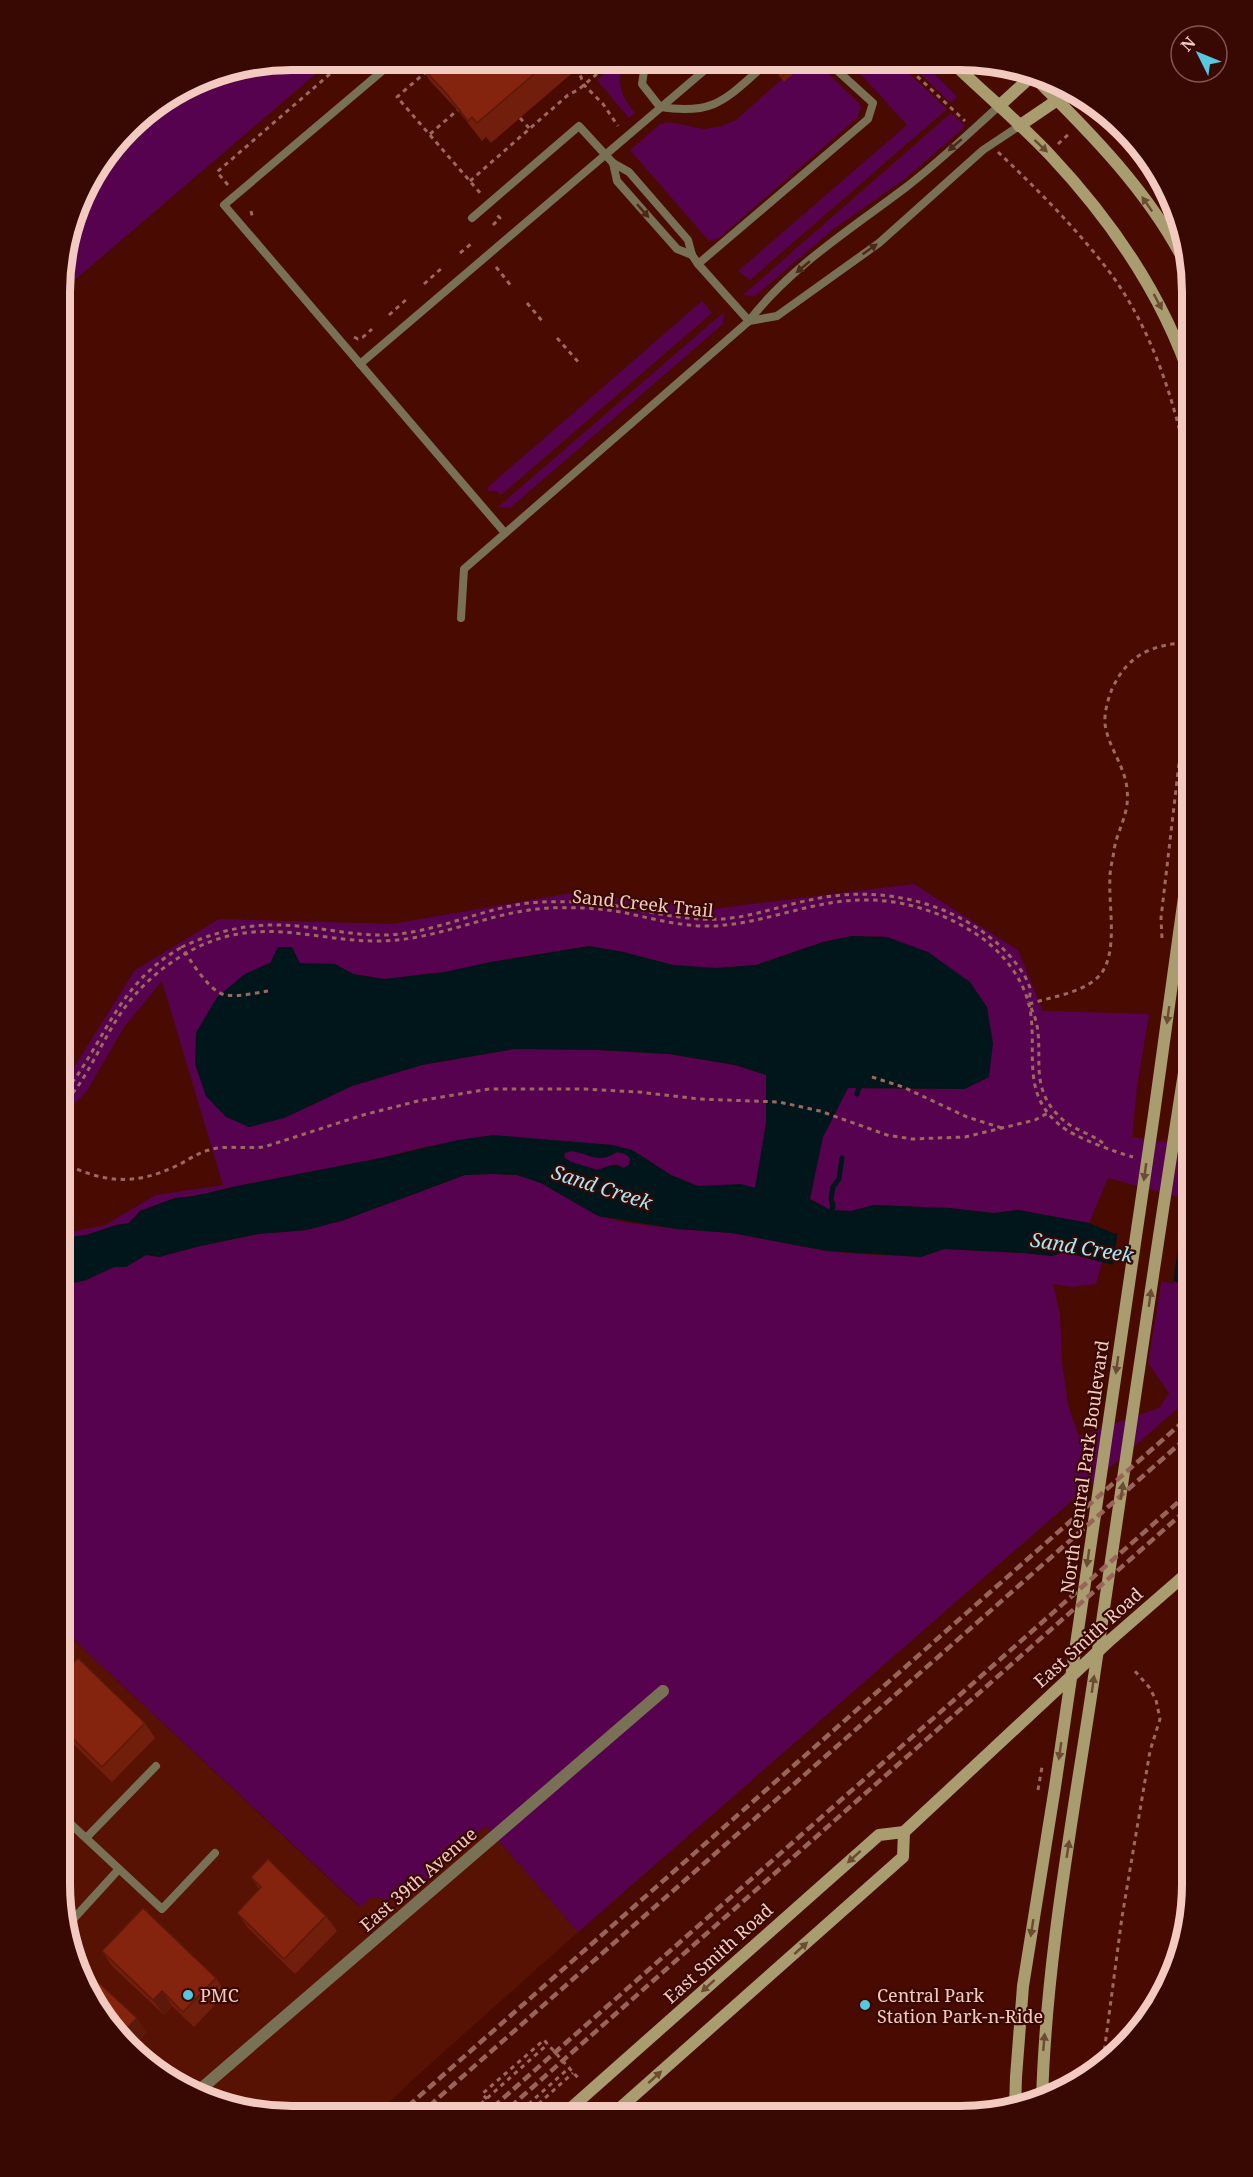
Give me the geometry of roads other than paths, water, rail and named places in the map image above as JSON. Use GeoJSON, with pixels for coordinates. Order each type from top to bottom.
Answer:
{"type":"FeatureCollection","features":[{"type":"Feature","properties":{"kind":"main road"},"geometry":{"type":"LineString","coordinates":[[960,70],[1049,153],[1095,207],[1140,271],[1164,314],[1182,359]]}},
{"type":"Feature","properties":{"kind":"main road"},"geometry":{"type":"LineString","coordinates":[[999,106],[1026,80]]}},
{"type":"Feature","properties":{"kind":"main road"},"geometry":{"type":"LineString","coordinates":[[1044,86],[1080,124],[1147,203],[1179,254]]}},
{"type":"Feature","properties":{"kind":"main road"},"geometry":{"type":"LineString","coordinates":[[1019,126],[1064,96]]}},
{"type":"Feature","properties":{"kind":"main road","name":"North Central Park Boulevard"},"geometry":{"type":"LineString","coordinates":[[1015,2100],[1023,1986],[1055,1787],[1182,912]]}},
{"type":"Feature","properties":{"kind":"main road"},"geometry":{"type":"LineString","coordinates":[[1042,2091],[1044,2045],[1059,1902],[1082,1763],[1182,1085]]}},
{"type":"Feature","properties":{"kind":"main road","name":"East Smith Road"},"geometry":{"type":"LineString","coordinates":[[572,2106],[879,1835],[904,1832],[1108,1642],[1182,1578]]}},
{"type":"Feature","properties":{"kind":"main road"},"geometry":{"type":"LineString","coordinates":[[622,2106],[903,1857],[904,1832]]}},
{"type":"Feature","properties":{"kind":"street","name":"East 39th Avenue"},"geometry":{"type":"LineString","coordinates":[[203,2087],[663,1691]]}},
{"type":"Feature","properties":{"kind":"lane"},"geometry":{"type":"LineString","coordinates":[[383,70],[224,205],[505,533]]}},
{"type":"Feature","properties":{"kind":"lane"},"geometry":{"type":"LineString","coordinates":[[645,70],[642,84],[660,107],[682,110],[703,109],[723,100],[759,70]]}},
{"type":"Feature","properties":{"kind":"lane"},"geometry":{"type":"LineString","coordinates":[[360,363],[705,70]]}},
{"type":"Feature","properties":{"kind":"lane"},"geometry":{"type":"LineString","coordinates":[[698,264],[868,119],[873,103],[837,70]]}},
{"type":"Feature","properties":{"kind":"lane"},"geometry":{"type":"LineString","coordinates":[[462,618],[464,569],[749,321],[766,299],[833,242],[908,185],[999,106]]}},
{"type":"Feature","properties":{"kind":"lane"},"geometry":{"type":"LineString","coordinates":[[472,218],[579,126],[613,163],[629,172],[688,240],[692,255],[698,264],[749,321]]}},
{"type":"Feature","properties":{"kind":"lane"},"geometry":{"type":"LineString","coordinates":[[749,321],[777,316],[879,243],[983,150],[1019,126]]}},
{"type":"Feature","properties":{"kind":"lane"},"geometry":{"type":"LineString","coordinates":[[613,163],[617,181],[676,249],[692,255]]}},
{"type":"Feature","properties":{"kind":"lane"},"geometry":{"type":"LineString","coordinates":[[86,1838],[156,1766]]}},
{"type":"Feature","properties":{"kind":"lane"},"geometry":{"type":"LineString","coordinates":[[70,1823],[162,1909],[215,1852]]}},
{"type":"Feature","properties":{"kind":"lane"},"geometry":{"type":"LineString","coordinates":[[73,1918],[119,1869]]}},
{"type":"Feature","properties":{"kind":"water","name":"Sand Creek"},"geometry":{"type":"Polygon","coordinates":[[[852,936],[887,937],[928,952],[970,982],[987,1007],[993,1043],[989,1077],[965,1089],[848,1088],[823,1137],[810,1199],[830,1210],[851,1211],[874,1205],[949,1208],[994,1213],[1018,1210],[1089,1223],[1113,1233],[1182,1242],[1182,1288],[1177,1282],[1064,1252],[1052,1256],[944,1249],[921,1257],[827,1251],[732,1233],[677,1229],[598,1216],[541,1183],[517,1175],[492,1174],[465,1175],[344,1220],[307,1230],[259,1234],[159,1257],[146,1255],[126,1267],[114,1267],[86,1280],[70,1284],[70,1237],[86,1235],[129,1223],[140,1211],[175,1198],[381,1158],[458,1140],[493,1135],[613,1145],[632,1150],[671,1175],[698,1186],[741,1184],[755,1188],[766,1123],[766,1075],[735,1065],[669,1054],[514,1049],[422,1065],[352,1086],[284,1118],[249,1127],[226,1117],[206,1096],[195,1064],[196,1033],[217,997],[245,974],[270,963],[278,947],[292,947],[300,963],[335,964],[353,974],[384,979],[445,972],[589,946],[673,965],[715,968],[756,965],[823,942],[852,936]],[[571,1151],[565,1153],[564,1157],[571,1162],[597,1170],[613,1165],[623,1168],[629,1165],[630,1158],[617,1152],[610,1156],[594,1157],[571,1151]]]}},
{"type":"Feature","properties":{"kind":"waterway"},"geometry":{"type":"LineString","coordinates":[[857,1094],[860,1084]]}},
{"type":"Feature","properties":{"kind":"waterway"},"geometry":{"type":"LineString","coordinates":[[830,1216],[833,1206],[831,1199],[833,1187],[839,1179],[842,1158]]}},
{"type":"Feature","properties":{"kind":"railway"},"geometry":{"type":"LineString","coordinates":[[408,2106],[1182,1423]]}},
{"type":"Feature","properties":{"kind":"railway"},"geometry":{"type":"LineString","coordinates":[[429,2106],[1182,1442]]}},
{"type":"Feature","properties":{"kind":"railway"},"geometry":{"type":"LineString","coordinates":[[494,2106],[1182,1499]]}},
{"type":"Feature","properties":{"kind":"railway"},"geometry":{"type":"LineString","coordinates":[[511,2106],[1182,1514]]}},
{"type":"Feature","properties":{"kind":"place","name":"PMC"},"geometry":{"type":"Point","coordinates":[188,1995]}},
{"type":"Feature","properties":{"kind":"place","name":"Central Park Station Park-n-Ride"},"geometry":{"type":"Point","coordinates":[865,2005]}}]}
